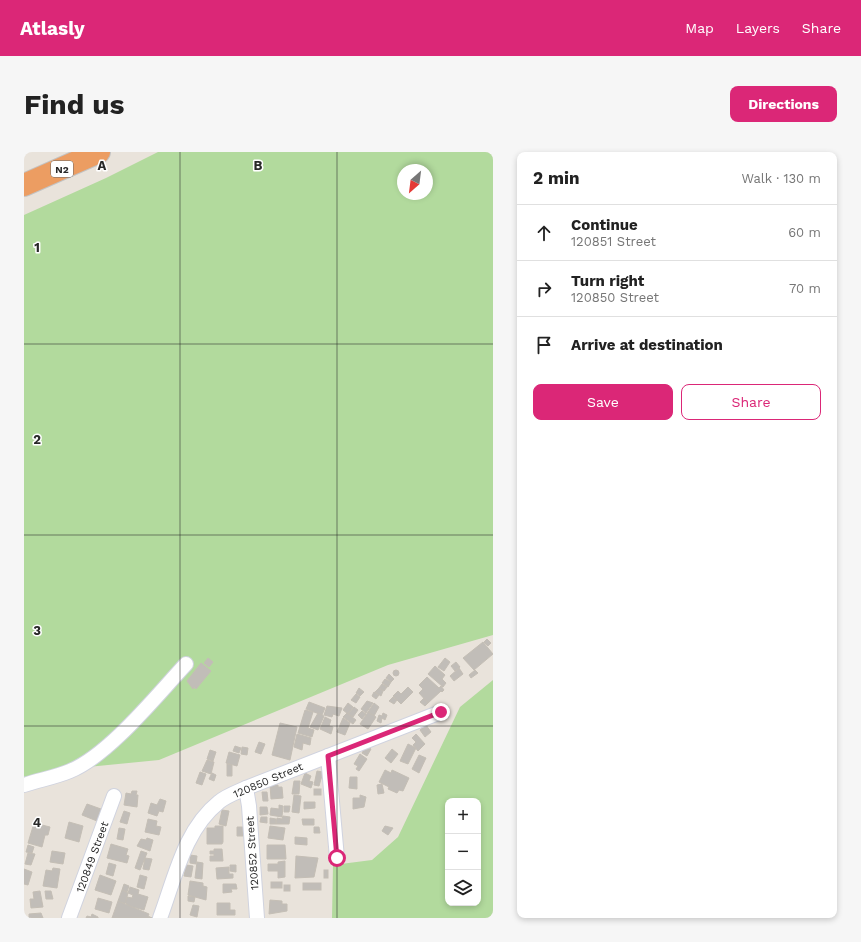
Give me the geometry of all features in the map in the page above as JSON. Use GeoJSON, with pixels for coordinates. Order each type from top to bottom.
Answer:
{"type":"FeatureCollection","features":[{"type":"Feature","properties":{"kind":"highway","name":"N2"},"geometry":{"type":"LineString","coordinates":[[24,184],[99,152]]}},
{"type":"Feature","properties":{"kind":"street"},"geometry":{"type":"LineString","coordinates":[[24,785],[71,770],[100,752],[132,722],[186,664]]}},
{"type":"Feature","properties":{"kind":"street","name":"120850 Street"},"geometry":{"type":"LineString","coordinates":[[160,918],[188,842],[195,828],[206,814],[220,801],[246,788],[441,712]]}},
{"type":"Feature","properties":{"kind":"street"},"geometry":{"type":"LineString","coordinates":[[328,756],[337,858]]}},
{"type":"Feature","properties":{"kind":"street","name":"120852 Street"},"geometry":{"type":"LineString","coordinates":[[246,788],[249,806],[257,918]]}},
{"type":"Feature","properties":{"kind":"street","name":"120849 Street"},"geometry":{"type":"LineString","coordinates":[[69,918],[114,796]]}},
{"type":"Feature","properties":{"kind":"green space"},"geometry":{"type":"Polygon","coordinates":[[[158,152],[493,152],[493,635],[388,665],[159,760],[57,770],[24,781],[24,215],[106,178],[158,152]]]}},
{"type":"Feature","properties":{"kind":"green space"},"geometry":{"type":"Polygon","coordinates":[[[493,680],[493,918],[332,918],[333,865],[372,860],[398,837],[460,707],[493,680]]]}},
{"type":"Feature","properties":{"kind":"building"},"geometry":{"type":"Polygon","coordinates":[[[487,639],[491,643],[488,646],[484,642],[487,639]]]}},
{"type":"Feature","properties":{"kind":"building"},"geometry":{"type":"Polygon","coordinates":[[[483,642],[493,654],[474,670],[463,658],[483,642]]]}},
{"type":"Feature","properties":{"kind":"building"},"geometry":{"type":"Polygon","coordinates":[[[208,658],[213,662],[209,667],[204,663],[208,658]]]}},
{"type":"Feature","properties":{"kind":"building"},"geometry":{"type":"Polygon","coordinates":[[[445,658],[450,662],[444,671],[438,667],[445,658]]]}},
{"type":"Feature","properties":{"kind":"building"},"geometry":{"type":"Polygon","coordinates":[[[456,662],[460,667],[455,671],[451,666],[456,662]]]}},
{"type":"Feature","properties":{"kind":"building"},"geometry":{"type":"Polygon","coordinates":[[[201,663],[211,671],[196,689],[194,687],[193,689],[187,681],[201,663]]]}},
{"type":"Feature","properties":{"kind":"building"},"geometry":{"type":"Polygon","coordinates":[[[435,666],[445,675],[442,679],[446,683],[443,687],[428,674],[435,666]]]}},
{"type":"Feature","properties":{"kind":"building"},"geometry":{"type":"Polygon","coordinates":[[[459,668],[463,674],[454,681],[450,676],[459,668]]]}},
{"type":"Feature","properties":{"kind":"building"},"geometry":{"type":"Polygon","coordinates":[[[396,670],[399,673],[396,676],[393,673],[396,670]]]}},
{"type":"Feature","properties":{"kind":"building"},"geometry":{"type":"Polygon","coordinates":[[[475,670],[478,673],[471,678],[469,675],[475,670]]]}},
{"type":"Feature","properties":{"kind":"building"},"geometry":{"type":"Polygon","coordinates":[[[389,674],[394,679],[391,682],[386,678],[389,674]]]}},
{"type":"Feature","properties":{"kind":"building"},"geometry":{"type":"Polygon","coordinates":[[[427,677],[439,688],[441,686],[444,690],[428,703],[419,693],[423,689],[419,685],[427,677]]]}},
{"type":"Feature","properties":{"kind":"building"},"geometry":{"type":"Polygon","coordinates":[[[385,679],[391,682],[388,687],[382,683],[385,679]]]}},
{"type":"Feature","properties":{"kind":"building"},"geometry":{"type":"Polygon","coordinates":[[[382,684],[387,687],[384,691],[379,688],[382,684]]]}},
{"type":"Feature","properties":{"kind":"building"},"geometry":{"type":"Polygon","coordinates":[[[408,687],[413,692],[401,704],[393,696],[398,691],[401,694],[408,687]]]}},
{"type":"Feature","properties":{"kind":"building"},"geometry":{"type":"Polygon","coordinates":[[[359,688],[364,692],[360,696],[356,693],[359,688]]]}},
{"type":"Feature","properties":{"kind":"building"},"geometry":{"type":"Polygon","coordinates":[[[379,688],[383,691],[381,696],[375,692],[379,688]]]}},
{"type":"Feature","properties":{"kind":"building"},"geometry":{"type":"Polygon","coordinates":[[[374,692],[379,695],[376,699],[372,696],[374,692]]]}},
{"type":"Feature","properties":{"kind":"building"},"geometry":{"type":"Polygon","coordinates":[[[356,694],[360,697],[356,703],[351,700],[356,694]]]}},
{"type":"Feature","properties":{"kind":"building"},"geometry":{"type":"Polygon","coordinates":[[[393,697],[397,700],[394,704],[389,701],[393,697]]]}},
{"type":"Feature","properties":{"kind":"building"},"geometry":{"type":"Polygon","coordinates":[[[424,698],[428,703],[425,706],[420,702],[424,698]]]}},
{"type":"Feature","properties":{"kind":"building"},"geometry":{"type":"Polygon","coordinates":[[[367,701],[373,703],[366,713],[361,709],[367,701]]]}},
{"type":"Feature","properties":{"kind":"building"},"geometry":{"type":"Polygon","coordinates":[[[309,702],[325,708],[322,715],[306,709],[309,702]]]}},
{"type":"Feature","properties":{"kind":"building"},"geometry":{"type":"Polygon","coordinates":[[[348,703],[353,707],[348,714],[343,710],[348,703]]]}},
{"type":"Feature","properties":{"kind":"building"},"geometry":{"type":"Polygon","coordinates":[[[374,703],[379,707],[374,716],[368,712],[374,703]]]}},
{"type":"Feature","properties":{"kind":"building"},"geometry":{"type":"Polygon","coordinates":[[[327,706],[342,708],[339,716],[333,714],[332,717],[324,715],[327,706]]]}},
{"type":"Feature","properties":{"kind":"building"},"geometry":{"type":"Polygon","coordinates":[[[354,707],[358,710],[353,717],[348,714],[354,707]]]}},
{"type":"Feature","properties":{"kind":"building"},"geometry":{"type":"Polygon","coordinates":[[[305,710],[313,712],[308,728],[314,730],[312,737],[298,733],[305,710]]]}},
{"type":"Feature","properties":{"kind":"building"},"geometry":{"type":"Polygon","coordinates":[[[362,711],[366,714],[362,719],[358,715],[362,711]]]}},
{"type":"Feature","properties":{"kind":"building"},"geometry":{"type":"Polygon","coordinates":[[[368,712],[376,717],[368,729],[360,724],[368,712]]]}},
{"type":"Feature","properties":{"kind":"building"},"geometry":{"type":"Polygon","coordinates":[[[318,713],[324,716],[318,730],[310,727],[318,713]]]}},
{"type":"Feature","properties":{"kind":"building"},"geometry":{"type":"Polygon","coordinates":[[[347,713],[356,720],[353,724],[343,717],[347,713]]]}},
{"type":"Feature","properties":{"kind":"building"},"geometry":{"type":"Polygon","coordinates":[[[383,713],[387,715],[385,720],[382,718],[381,723],[377,721],[379,715],[382,716],[383,713]]]}},
{"type":"Feature","properties":{"kind":"building"},"geometry":{"type":"Polygon","coordinates":[[[325,717],[331,720],[329,726],[333,727],[331,734],[320,729],[325,717]]]}},
{"type":"Feature","properties":{"kind":"building"},"geometry":{"type":"Polygon","coordinates":[[[343,718],[350,723],[345,735],[337,732],[343,718]]]}},
{"type":"Feature","properties":{"kind":"building"},"geometry":{"type":"Polygon","coordinates":[[[280,723],[297,727],[290,760],[272,755],[280,723]]]}},
{"type":"Feature","properties":{"kind":"building"},"geometry":{"type":"Polygon","coordinates":[[[426,725],[431,732],[425,737],[420,730],[426,725]]]}},
{"type":"Feature","properties":{"kind":"building"},"geometry":{"type":"Polygon","coordinates":[[[297,734],[311,738],[310,745],[303,743],[302,750],[294,747],[297,734]]]}},
{"type":"Feature","properties":{"kind":"building"},"geometry":{"type":"Polygon","coordinates":[[[416,734],[425,744],[418,751],[413,745],[416,742],[412,738],[416,734]]]}},
{"type":"Feature","properties":{"kind":"building"},"geometry":{"type":"Polygon","coordinates":[[[259,742],[265,744],[261,754],[255,752],[259,742]]]}},
{"type":"Feature","properties":{"kind":"building"},"geometry":{"type":"Polygon","coordinates":[[[408,744],[416,748],[408,764],[400,761],[408,744]]]}},
{"type":"Feature","properties":{"kind":"building"},"geometry":{"type":"Polygon","coordinates":[[[235,746],[241,748],[239,753],[233,751],[235,746]]]}},
{"type":"Feature","properties":{"kind":"building"},"geometry":{"type":"Polygon","coordinates":[[[366,746],[371,749],[367,756],[362,753],[366,746]]]}},
{"type":"Feature","properties":{"kind":"building"},"geometry":{"type":"Polygon","coordinates":[[[242,747],[248,748],[247,755],[241,754],[242,747]]]}},
{"type":"Feature","properties":{"kind":"building"},"geometry":{"type":"Polygon","coordinates":[[[392,749],[398,754],[391,763],[385,758],[392,749]]]}},
{"type":"Feature","properties":{"kind":"building"},"geometry":{"type":"Polygon","coordinates":[[[210,750],[216,752],[213,761],[207,759],[210,750]]]}},
{"type":"Feature","properties":{"kind":"building"},"geometry":{"type":"Polygon","coordinates":[[[229,752],[240,755],[237,766],[226,763],[229,752]]]}},
{"type":"Feature","properties":{"kind":"building"},"geometry":{"type":"Polygon","coordinates":[[[360,754],[367,759],[359,771],[356,769],[358,766],[354,764],[360,754]]]}},
{"type":"Feature","properties":{"kind":"building"},"geometry":{"type":"Polygon","coordinates":[[[419,755],[426,758],[419,773],[412,769],[419,755]]]}},
{"type":"Feature","properties":{"kind":"building"},"geometry":{"type":"Polygon","coordinates":[[[207,760],[214,762],[211,774],[202,771],[207,760]]]}},
{"type":"Feature","properties":{"kind":"building"},"geometry":{"type":"Polygon","coordinates":[[[227,764],[232,765],[232,776],[227,776],[227,764]]]}},
{"type":"Feature","properties":{"kind":"building"},"geometry":{"type":"Polygon","coordinates":[[[385,770],[391,773],[392,770],[409,778],[403,791],[399,790],[397,793],[388,789],[389,787],[379,782],[385,770]]]}},
{"type":"Feature","properties":{"kind":"building"},"geometry":{"type":"Polygon","coordinates":[[[317,771],[323,772],[319,786],[314,785],[317,771]]]}},
{"type":"Feature","properties":{"kind":"building"},"geometry":{"type":"Polygon","coordinates":[[[200,772],[206,774],[202,785],[196,783],[200,772]]]}},
{"type":"Feature","properties":{"kind":"building"},"geometry":{"type":"Polygon","coordinates":[[[212,773],[216,775],[214,781],[209,779],[212,773]]]}},
{"type":"Feature","properties":{"kind":"building"},"geometry":{"type":"Polygon","coordinates":[[[305,773],[311,776],[309,781],[313,782],[311,788],[301,784],[305,773]]]}},
{"type":"Feature","properties":{"kind":"building"},"geometry":{"type":"Polygon","coordinates":[[[350,777],[357,777],[357,789],[349,788],[350,777]]]}},
{"type":"Feature","properties":{"kind":"building"},"geometry":{"type":"Polygon","coordinates":[[[294,781],[300,781],[299,794],[292,794],[294,781]]]}},
{"type":"Feature","properties":{"kind":"building"},"geometry":{"type":"Polygon","coordinates":[[[382,784],[384,793],[378,794],[377,785],[382,784]]]}},
{"type":"Feature","properties":{"kind":"building"},"geometry":{"type":"Polygon","coordinates":[[[270,785],[278,785],[278,787],[282,787],[283,798],[271,799],[270,785]]]}},
{"type":"Feature","properties":{"kind":"building"},"geometry":{"type":"Polygon","coordinates":[[[314,789],[321,789],[321,795],[314,795],[314,789]]]}},
{"type":"Feature","properties":{"kind":"building"},"geometry":{"type":"Polygon","coordinates":[[[132,791],[137,791],[137,807],[124,805],[126,793],[131,794],[132,791]]]}},
{"type":"Feature","properties":{"kind":"building"},"geometry":{"type":"Polygon","coordinates":[[[262,792],[267,792],[268,801],[263,801],[262,792]]]}},
{"type":"Feature","properties":{"kind":"building"},"geometry":{"type":"Polygon","coordinates":[[[294,795],[301,796],[299,813],[292,812],[294,795]]]}},
{"type":"Feature","properties":{"kind":"building"},"geometry":{"type":"Polygon","coordinates":[[[360,795],[366,797],[364,807],[353,809],[353,798],[360,798],[360,795]]]}},
{"type":"Feature","properties":{"kind":"building"},"geometry":{"type":"Polygon","coordinates":[[[160,799],[166,801],[163,812],[159,811],[157,816],[148,813],[151,803],[157,805],[160,799]]]}},
{"type":"Feature","properties":{"kind":"building"},"geometry":{"type":"Polygon","coordinates":[[[304,802],[315,802],[315,808],[304,809],[304,802]]]}},
{"type":"Feature","properties":{"kind":"building"},"geometry":{"type":"Polygon","coordinates":[[[87,804],[101,809],[97,821],[82,815],[87,804]]]}},
{"type":"Feature","properties":{"kind":"building"},"geometry":{"type":"Polygon","coordinates":[[[279,805],[283,806],[282,817],[270,815],[271,808],[279,809],[279,805]]]}},
{"type":"Feature","properties":{"kind":"building"},"geometry":{"type":"Polygon","coordinates":[[[284,806],[290,806],[289,812],[284,812],[284,806]]]}},
{"type":"Feature","properties":{"kind":"building"},"geometry":{"type":"Polygon","coordinates":[[[260,807],[267,807],[268,814],[260,815],[260,807]]]}},
{"type":"Feature","properties":{"kind":"building"},"geometry":{"type":"Polygon","coordinates":[[[222,810],[229,811],[226,826],[219,824],[222,810]]]}},
{"type":"Feature","properties":{"kind":"building"},"geometry":{"type":"Polygon","coordinates":[[[124,811],[130,813],[127,824],[120,822],[124,811]]]}},
{"type":"Feature","properties":{"kind":"building"},"geometry":{"type":"Polygon","coordinates":[[[283,816],[290,817],[289,824],[276,824],[277,818],[282,819],[283,816]]]}},
{"type":"Feature","properties":{"kind":"building"},"geometry":{"type":"Polygon","coordinates":[[[261,817],[267,817],[267,823],[260,822],[261,817]]]}},
{"type":"Feature","properties":{"kind":"building"},"geometry":{"type":"Polygon","coordinates":[[[270,818],[276,819],[276,824],[270,824],[270,818]]]}},
{"type":"Feature","properties":{"kind":"building"},"geometry":{"type":"Polygon","coordinates":[[[148,819],[157,821],[156,826],[161,827],[159,835],[145,832],[148,819]]]}},
{"type":"Feature","properties":{"kind":"building"},"geometry":{"type":"Polygon","coordinates":[[[302,819],[314,819],[314,825],[303,825],[302,819]]]}},
{"type":"Feature","properties":{"kind":"building"},"geometry":{"type":"Polygon","coordinates":[[[69,822],[83,826],[79,842],[65,838],[69,822]]]}},
{"type":"Feature","properties":{"kind":"building"},"geometry":{"type":"Polygon","coordinates":[[[34,823],[50,827],[48,835],[45,835],[42,847],[28,843],[34,823]]]}},
{"type":"Feature","properties":{"kind":"building"},"geometry":{"type":"Polygon","coordinates":[[[215,826],[223,826],[223,842],[222,844],[207,844],[207,828],[215,828],[215,826]]]}},
{"type":"Feature","properties":{"kind":"building"},"geometry":{"type":"Polygon","coordinates":[[[270,826],[285,828],[283,840],[268,838],[270,826]]]}},
{"type":"Feature","properties":{"kind":"building"},"geometry":{"type":"Polygon","coordinates":[[[385,826],[393,828],[388,835],[382,831],[385,826]]]}},
{"type":"Feature","properties":{"kind":"building"},"geometry":{"type":"Polygon","coordinates":[[[237,827],[245,827],[243,830],[243,836],[237,836],[237,827]]]}},
{"type":"Feature","properties":{"kind":"building"},"geometry":{"type":"Polygon","coordinates":[[[314,827],[319,827],[320,833],[314,833],[314,827]]]}},
{"type":"Feature","properties":{"kind":"building"},"geometry":{"type":"Polygon","coordinates":[[[119,828],[125,829],[123,840],[117,839],[119,828]]]}},
{"type":"Feature","properties":{"kind":"building"},"geometry":{"type":"Polygon","coordinates":[[[295,837],[307,838],[307,845],[295,844],[295,837]]]}},
{"type":"Feature","properties":{"kind":"building"},"geometry":{"type":"Polygon","coordinates":[[[147,838],[153,840],[150,851],[137,846],[141,839],[146,840],[147,838]]]}},
{"type":"Feature","properties":{"kind":"building"},"geometry":{"type":"Polygon","coordinates":[[[111,844],[128,849],[126,855],[129,856],[127,863],[107,858],[111,844]]]}},
{"type":"Feature","properties":{"kind":"building"},"geometry":{"type":"Polygon","coordinates":[[[28,845],[34,847],[32,853],[26,852],[28,845]]]}},
{"type":"Feature","properties":{"kind":"building"},"geometry":{"type":"Polygon","coordinates":[[[267,845],[285,845],[286,859],[267,859],[267,845]]]}},
{"type":"Feature","properties":{"kind":"building"},"geometry":{"type":"Polygon","coordinates":[[[214,849],[222,849],[223,861],[210,861],[210,856],[214,856],[214,854],[210,854],[210,851],[214,851],[214,849]]]}},
{"type":"Feature","properties":{"kind":"building"},"geometry":{"type":"Polygon","coordinates":[[[52,851],[65,853],[63,864],[50,862],[52,851]]]}},
{"type":"Feature","properties":{"kind":"building"},"geometry":{"type":"Polygon","coordinates":[[[141,851],[147,853],[140,870],[135,868],[141,851]]]}},
{"type":"Feature","properties":{"kind":"building"},"geometry":{"type":"Polygon","coordinates":[[[28,853],[35,854],[31,865],[25,864],[28,853]]]}},
{"type":"Feature","properties":{"kind":"building"},"geometry":{"type":"Polygon","coordinates":[[[190,855],[197,856],[196,864],[190,863],[190,855]]]}},
{"type":"Feature","properties":{"kind":"building"},"geometry":{"type":"Polygon","coordinates":[[[296,856],[318,858],[314,877],[295,878],[296,856]]]}},
{"type":"Feature","properties":{"kind":"building"},"geometry":{"type":"Polygon","coordinates":[[[145,858],[152,859],[149,870],[143,869],[145,858]]]}},
{"type":"Feature","properties":{"kind":"building"},"geometry":{"type":"Polygon","coordinates":[[[285,861],[285,877],[278,878],[278,871],[268,871],[268,864],[278,864],[278,862],[285,861]]]}},
{"type":"Feature","properties":{"kind":"building"},"geometry":{"type":"Polygon","coordinates":[[[197,862],[203,863],[202,879],[195,878],[197,862]]]}},
{"type":"Feature","properties":{"kind":"building"},"geometry":{"type":"Polygon","coordinates":[[[109,863],[116,865],[113,876],[106,874],[109,863]]]}},
{"type":"Feature","properties":{"kind":"building"},"geometry":{"type":"Polygon","coordinates":[[[186,865],[193,866],[191,877],[184,876],[186,865]]]}},
{"type":"Feature","properties":{"kind":"building"},"geometry":{"type":"Polygon","coordinates":[[[230,865],[236,865],[236,872],[230,871],[230,865]]]}},
{"type":"Feature","properties":{"kind":"building"},"geometry":{"type":"Polygon","coordinates":[[[229,867],[229,874],[233,874],[233,878],[217,879],[216,868],[229,867]]]}},
{"type":"Feature","properties":{"kind":"building"},"geometry":{"type":"Polygon","coordinates":[[[53,868],[60,869],[57,888],[43,886],[46,870],[52,871],[53,868]]]}},
{"type":"Feature","properties":{"kind":"building"},"geometry":{"type":"Polygon","coordinates":[[[24,869],[32,872],[28,885],[24,884],[24,869]]]}},
{"type":"Feature","properties":{"kind":"building"},"geometry":{"type":"Polygon","coordinates":[[[324,870],[328,870],[328,878],[324,878],[324,870]]]}},
{"type":"Feature","properties":{"kind":"building"},"geometry":{"type":"Polygon","coordinates":[[[100,875],[116,881],[111,895],[95,890],[100,875]]]}},
{"type":"Feature","properties":{"kind":"building"},"geometry":{"type":"Polygon","coordinates":[[[140,875],[147,877],[144,889],[137,887],[140,875]]]}},
{"type":"Feature","properties":{"kind":"building"},"geometry":{"type":"Polygon","coordinates":[[[190,881],[203,883],[203,886],[207,887],[206,900],[188,895],[190,881]]]}},
{"type":"Feature","properties":{"kind":"building"},"geometry":{"type":"Polygon","coordinates":[[[271,882],[282,882],[282,888],[271,888],[271,882]]]}},
{"type":"Feature","properties":{"kind":"building"},"geometry":{"type":"Polygon","coordinates":[[[303,883],[321,883],[321,890],[303,890],[303,883]]]}},
{"type":"Feature","properties":{"kind":"building"},"geometry":{"type":"Polygon","coordinates":[[[124,884],[129,886],[127,892],[122,890],[124,884]]]}},
{"type":"Feature","properties":{"kind":"building"},"geometry":{"type":"Polygon","coordinates":[[[223,884],[236,884],[237,889],[231,889],[232,892],[223,893],[223,884]]]}},
{"type":"Feature","properties":{"kind":"building"},"geometry":{"type":"Polygon","coordinates":[[[284,885],[290,885],[290,891],[284,891],[284,885]]]}},
{"type":"Feature","properties":{"kind":"building"},"geometry":{"type":"Polygon","coordinates":[[[130,887],[139,890],[138,894],[148,897],[144,910],[129,906],[125,902],[127,897],[132,898],[133,895],[128,893],[130,887]]]}},
{"type":"Feature","properties":{"kind":"building"},"geometry":{"type":"Polygon","coordinates":[[[122,890],[128,893],[125,904],[118,901],[122,890]]]}},
{"type":"Feature","properties":{"kind":"building"},"geometry":{"type":"Polygon","coordinates":[[[40,891],[43,907],[31,908],[30,899],[34,899],[33,892],[40,891]]]}},
{"type":"Feature","properties":{"kind":"building"},"geometry":{"type":"Polygon","coordinates":[[[45,891],[51,891],[53,899],[46,899],[45,891]]]}},
{"type":"Feature","properties":{"kind":"building"},"geometry":{"type":"Polygon","coordinates":[[[188,896],[195,897],[194,902],[188,901],[188,896]]]}},
{"type":"Feature","properties":{"kind":"building"},"geometry":{"type":"Polygon","coordinates":[[[98,898],[112,902],[109,913],[95,909],[98,898]]]}},
{"type":"Feature","properties":{"kind":"building"},"geometry":{"type":"Polygon","coordinates":[[[270,900],[282,901],[282,904],[287,904],[287,911],[269,914],[270,900]]]}},
{"type":"Feature","properties":{"kind":"building"},"geometry":{"type":"Polygon","coordinates":[[[118,901],[149,914],[148,916],[152,918],[112,918],[118,901]]]}},
{"type":"Feature","properties":{"kind":"building"},"geometry":{"type":"Polygon","coordinates":[[[217,903],[230,903],[230,910],[235,910],[235,915],[217,915],[217,903]]]}},
{"type":"Feature","properties":{"kind":"building"},"geometry":{"type":"Polygon","coordinates":[[[193,905],[199,906],[197,917],[190,915],[193,905]]]}},
{"type":"Feature","properties":{"kind":"building"},"geometry":{"type":"Polygon","coordinates":[[[41,913],[43,918],[29,918],[29,914],[41,913]]]}},
{"type":"Feature","properties":{"kind":"building"},"geometry":{"type":"Polygon","coordinates":[[[92,914],[98,918],[86,918],[87,916],[91,917],[92,914]]]}},
{"type":"Feature","properties":{"kind":"route"},"geometry":{"type":"LineString","coordinates":[[337,858],[334,807],[328,756],[441,712]]}}]}
